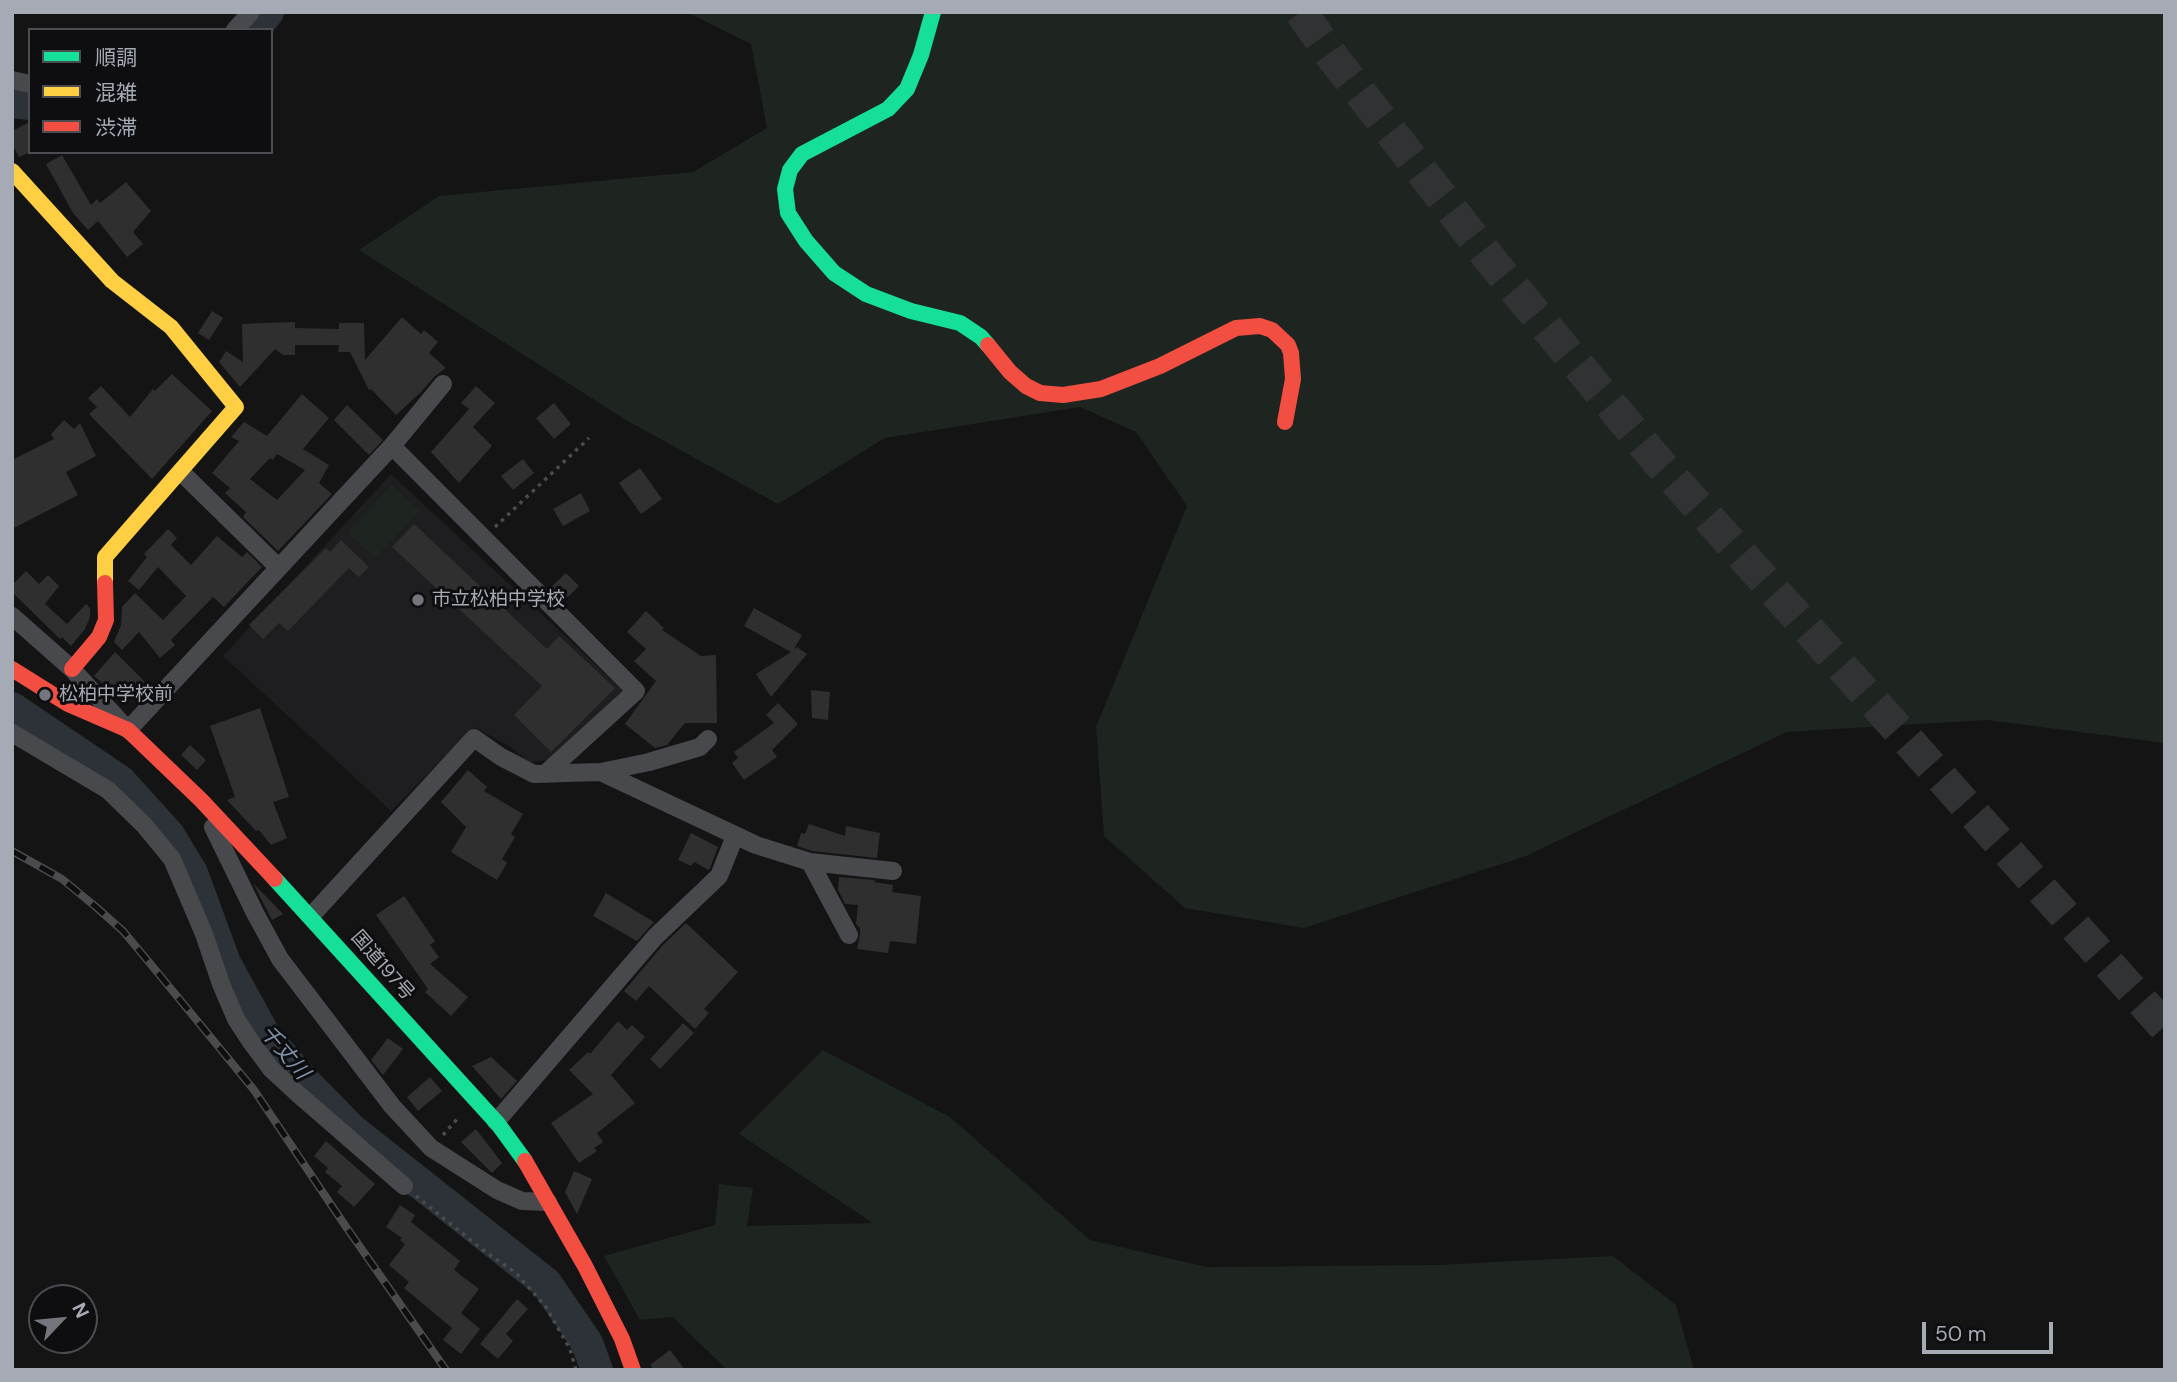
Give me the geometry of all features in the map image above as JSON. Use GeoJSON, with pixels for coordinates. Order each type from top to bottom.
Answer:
{"type":"FeatureCollection","features":[{"type":"Feature","properties":{"kind":"main road"},"geometry":{"type":"LineString","coordinates":[[933,12],[921,55],[907,89],[888,108],[802,154],[790,170],[785,189],[788,213],[806,241],[834,273],[866,294],[911,311],[960,323],[981,338],[1018,379],[1040,393],[1063,395],[1101,389],[1160,366],[1236,328],[1260,326],[1272,330],[1292,354],[1293,379],[1285,422]]}},
{"type":"Feature","properties":{"kind":"main road"},"geometry":{"type":"LineString","coordinates":[[12,171],[112,281],[171,327],[236,407],[104,557],[106,620],[99,637],[72,669]]}},
{"type":"Feature","properties":{"kind":"main road","name":"国道197号"},"geometry":{"type":"LineString","coordinates":[[12,669],[68,704],[128,730],[201,800],[311,916],[496,1122],[527,1164],[585,1266],[622,1339],[633,1370]]}},
{"type":"Feature","properties":{"kind":"street"},"geometry":{"type":"LineString","coordinates":[[237,28],[251,12]]}},
{"type":"Feature","properties":{"kind":"street"},"geometry":{"type":"LineString","coordinates":[[12,616],[72,669],[128,730],[392,446],[443,384]]}},
{"type":"Feature","properties":{"kind":"street"},"geometry":{"type":"LineString","coordinates":[[392,446],[636,691],[544,774]]}},
{"type":"Feature","properties":{"kind":"street"},"geometry":{"type":"LineString","coordinates":[[181,472],[279,568]]}},
{"type":"Feature","properties":{"kind":"street"},"geometry":{"type":"LineString","coordinates":[[12,733],[108,790],[144,825],[172,859],[204,934],[221,985],[236,1019],[251,1042],[271,1069],[289,1086],[404,1186]]}},
{"type":"Feature","properties":{"kind":"street"},"geometry":{"type":"LineString","coordinates":[[311,916],[474,738],[501,757],[534,774],[601,772],[700,747],[708,739]]}},
{"type":"Feature","properties":{"kind":"street"},"geometry":{"type":"LineString","coordinates":[[601,772],[735,835],[810,862],[893,871]]}},
{"type":"Feature","properties":{"kind":"street"},"geometry":{"type":"LineString","coordinates":[[201,800],[280,959],[392,1106],[431,1148],[497,1190],[523,1201],[548,1202]]}},
{"type":"Feature","properties":{"kind":"street"},"geometry":{"type":"LineString","coordinates":[[496,1122],[655,937],[719,876],[735,835]]}},
{"type":"Feature","properties":{"kind":"street"},"geometry":{"type":"LineString","coordinates":[[810,862],[849,935]]}},
{"type":"Feature","properties":{"kind":"path"},"geometry":{"type":"LineString","coordinates":[[484,538],[589,438]]}},
{"type":"Feature","properties":{"kind":"path"},"geometry":{"type":"LineString","coordinates":[[431,1148],[475,1100]]}},
{"type":"Feature","properties":{"kind":"path"},"geometry":{"type":"LineString","coordinates":[[404,1186],[516,1273],[546,1307],[570,1349],[576,1370]]}},
{"type":"Feature","properties":{"kind":"shaded area"},"geometry":{"type":"Polygon","coordinates":[[[687,12],[2165,12],[2165,743],[1987,720],[1787,732],[1526,856],[1304,928],[1185,908],[1104,836],[1096,727],[1187,506],[1136,432],[1080,407],[885,438],[778,504],[626,420],[359,250],[439,196],[693,172],[767,128],[751,44],[687,12]]]}},
{"type":"Feature","properties":{"kind":"shaded area"},"geometry":{"type":"Polygon","coordinates":[[[391,474],[623,690],[550,760],[529,762],[511,747],[474,727],[391,811],[223,656],[391,474]]]}},
{"type":"Feature","properties":{"kind":"shaded area"},"geometry":{"type":"Polygon","coordinates":[[[392,485],[420,511],[375,558],[348,533],[392,485]]]}},
{"type":"Feature","properties":{"kind":"shaded area"},"geometry":{"type":"Polygon","coordinates":[[[823,1050],[950,1117],[1090,1240],[1207,1267],[1439,1265],[1613,1256],[1676,1305],[1694,1370],[727,1370],[673,1317],[640,1320],[604,1256],[715,1225],[719,1184],[753,1188],[747,1226],[873,1223],[739,1134],[823,1050]]]}},
{"type":"Feature","properties":{"kind":"building"},"geometry":{"type":"Polygon","coordinates":[[[28,123],[28,153],[19,157],[12,144],[12,131],[28,123]]]}},
{"type":"Feature","properties":{"kind":"building"},"geometry":{"type":"Polygon","coordinates":[[[62,155],[91,205],[97,199],[100,203],[126,182],[151,211],[133,232],[143,244],[127,257],[98,221],[88,230],[73,213],[46,164],[62,155]]]}},
{"type":"Feature","properties":{"kind":"building"},"geometry":{"type":"Polygon","coordinates":[[[212,311],[223,318],[209,340],[198,333],[212,311]]]}},
{"type":"Feature","properties":{"kind":"building"},"geometry":{"type":"Polygon","coordinates":[[[402,317],[421,334],[424,330],[438,342],[429,353],[446,368],[396,415],[369,390],[350,352],[338,352],[339,345],[295,345],[295,355],[283,355],[275,349],[240,387],[219,362],[226,351],[243,362],[242,324],[295,322],[295,328],[339,329],[339,323],[364,323],[365,360],[402,317]]]}},
{"type":"Feature","properties":{"kind":"building"},"geometry":{"type":"Polygon","coordinates":[[[172,374],[212,411],[152,479],[89,414],[97,407],[88,398],[101,386],[130,417],[153,389],[155,391],[172,374]]]}},
{"type":"Feature","properties":{"kind":"building"},"geometry":{"type":"Polygon","coordinates":[[[476,386],[495,403],[473,427],[492,446],[459,483],[431,452],[469,409],[461,403],[476,386]]]}},
{"type":"Feature","properties":{"kind":"building"},"geometry":{"type":"Polygon","coordinates":[[[302,394],[329,418],[303,449],[329,465],[319,483],[332,494],[278,551],[243,517],[246,512],[225,493],[230,488],[212,473],[239,441],[231,437],[244,422],[267,436],[302,394]],[[277,454],[250,479],[277,500],[305,470],[277,454]]]}},
{"type":"Feature","properties":{"kind":"building"},"geometry":{"type":"Polygon","coordinates":[[[554,403],[571,424],[554,439],[536,418],[554,403]]]}},
{"type":"Feature","properties":{"kind":"building"},"geometry":{"type":"Polygon","coordinates":[[[347,405],[383,440],[369,455],[334,420],[347,405]]]}},
{"type":"Feature","properties":{"kind":"building"},"geometry":{"type":"Polygon","coordinates":[[[64,420],[74,429],[80,423],[96,456],[66,472],[78,495],[12,529],[12,460],[54,439],[51,434],[64,420]]]}},
{"type":"Feature","properties":{"kind":"building"},"geometry":{"type":"Polygon","coordinates":[[[523,459],[534,473],[513,490],[501,476],[523,459]]]}},
{"type":"Feature","properties":{"kind":"building"},"geometry":{"type":"Polygon","coordinates":[[[640,468],[662,499],[641,514],[619,483],[640,468]]]}},
{"type":"Feature","properties":{"kind":"building"},"geometry":{"type":"Polygon","coordinates":[[[581,493],[590,511],[563,526],[553,509],[581,493]]]}},
{"type":"Feature","properties":{"kind":"building"},"geometry":{"type":"Polygon","coordinates":[[[414,524],[547,649],[559,636],[615,688],[551,752],[514,715],[542,686],[392,547],[414,524]]]}},
{"type":"Feature","properties":{"kind":"building"},"geometry":{"type":"Polygon","coordinates":[[[168,529],[177,538],[171,545],[191,565],[217,536],[242,557],[247,552],[262,567],[224,607],[213,597],[171,640],[175,645],[160,658],[139,632],[122,650],[114,642],[121,625],[122,607],[135,593],[163,620],[186,596],[158,567],[139,590],[128,581],[147,557],[144,554],[168,529]]]}},
{"type":"Feature","properties":{"kind":"building"},"geometry":{"type":"Polygon","coordinates":[[[341,540],[369,567],[359,577],[349,568],[288,631],[279,623],[263,639],[249,625],[326,548],[330,552],[341,540]]]}},
{"type":"Feature","properties":{"kind":"building"},"geometry":{"type":"Polygon","coordinates":[[[26,571],[39,584],[48,575],[59,586],[45,604],[67,624],[86,604],[90,608],[85,629],[71,646],[62,637],[60,639],[12,592],[12,585],[26,571]]]}},
{"type":"Feature","properties":{"kind":"building"},"geometry":{"type":"Polygon","coordinates":[[[566,573],[579,586],[563,602],[550,588],[566,573]]]}},
{"type":"Feature","properties":{"kind":"building"},"geometry":{"type":"Polygon","coordinates":[[[754,608],[802,635],[794,649],[797,647],[807,654],[771,697],[756,674],[791,652],[744,626],[754,608]]]}},
{"type":"Feature","properties":{"kind":"building"},"geometry":{"type":"Polygon","coordinates":[[[646,611],[664,628],[662,630],[701,656],[716,655],[717,723],[685,723],[667,745],[655,748],[625,724],[656,681],[634,661],[646,649],[627,632],[646,611]]]}},
{"type":"Feature","properties":{"kind":"building"},"geometry":{"type":"Polygon","coordinates":[[[115,652],[145,682],[124,702],[94,676],[115,652]]]}},
{"type":"Feature","properties":{"kind":"building"},"geometry":{"type":"Polygon","coordinates":[[[811,690],[830,692],[828,720],[812,718],[811,690]]]}},
{"type":"Feature","properties":{"kind":"building"},"geometry":{"type":"Polygon","coordinates":[[[778,703],[798,724],[772,750],[777,757],[744,780],[732,763],[738,758],[734,752],[774,723],[766,715],[778,703]]]}},
{"type":"Feature","properties":{"kind":"building"},"geometry":{"type":"Polygon","coordinates":[[[260,708],[289,797],[273,802],[287,838],[271,845],[227,800],[235,797],[210,726],[260,708]]]}},
{"type":"Feature","properties":{"kind":"building"},"geometry":{"type":"Polygon","coordinates":[[[190,745],[206,760],[197,770],[181,755],[190,745]]]}},
{"type":"Feature","properties":{"kind":"building"},"geometry":{"type":"Polygon","coordinates":[[[468,770],[487,787],[484,791],[523,814],[511,834],[515,837],[502,859],[507,863],[497,880],[451,852],[466,827],[441,802],[468,770]]]}},
{"type":"Feature","properties":{"kind":"building"},"geometry":{"type":"Polygon","coordinates":[[[809,824],[845,836],[846,826],[880,833],[877,858],[812,851],[797,846],[801,833],[805,834],[809,824]]]}},
{"type":"Feature","properties":{"kind":"building"},"geometry":{"type":"Polygon","coordinates":[[[691,833],[718,847],[709,870],[694,862],[691,866],[678,860],[691,833]]]}},
{"type":"Feature","properties":{"kind":"building"},"geometry":{"type":"Polygon","coordinates":[[[839,877],[875,880],[874,882],[893,885],[892,892],[921,896],[916,944],[890,941],[888,953],[857,949],[860,935],[860,928],[856,924],[858,905],[845,904],[838,890],[839,877]]]}},
{"type":"Feature","properties":{"kind":"building"},"geometry":{"type":"Polygon","coordinates":[[[253,883],[283,914],[272,920],[253,883]]]}},
{"type":"Feature","properties":{"kind":"building"},"geometry":{"type":"Polygon","coordinates":[[[606,893],[654,922],[637,941],[593,916],[606,893]]]}},
{"type":"Feature","properties":{"kind":"building"},"geometry":{"type":"Polygon","coordinates":[[[404,896],[435,941],[430,945],[439,957],[430,964],[468,997],[451,1016],[425,992],[428,989],[376,915],[404,896]]]}},
{"type":"Feature","properties":{"kind":"building"},"geometry":{"type":"Polygon","coordinates":[[[686,923],[738,972],[704,1009],[709,1013],[695,1029],[649,986],[636,1001],[624,991],[663,945],[686,923]]]}},
{"type":"Feature","properties":{"kind":"building"},"geometry":{"type":"Polygon","coordinates":[[[618,1021],[627,1030],[632,1025],[645,1037],[611,1075],[635,1103],[597,1133],[603,1142],[594,1148],[597,1151],[579,1163],[551,1123],[593,1094],[569,1070],[588,1052],[590,1054],[618,1021]]]}},
{"type":"Feature","properties":{"kind":"building"},"geometry":{"type":"Polygon","coordinates":[[[683,1023],[694,1033],[660,1069],[650,1059],[683,1023]]]}},
{"type":"Feature","properties":{"kind":"building"},"geometry":{"type":"Polygon","coordinates":[[[388,1038],[403,1049],[383,1075],[371,1060],[388,1038]]]}},
{"type":"Feature","properties":{"kind":"building"},"geometry":{"type":"Polygon","coordinates":[[[491,1057],[517,1081],[501,1099],[472,1066],[491,1057]]]}},
{"type":"Feature","properties":{"kind":"building"},"geometry":{"type":"Polygon","coordinates":[[[430,1077],[442,1091],[418,1111],[407,1097],[430,1077]]]}},
{"type":"Feature","properties":{"kind":"building"},"geometry":{"type":"Polygon","coordinates":[[[476,1129],[502,1163],[492,1173],[461,1142],[476,1129]]]}},
{"type":"Feature","properties":{"kind":"building"},"geometry":{"type":"Polygon","coordinates":[[[326,1141],[375,1184],[354,1207],[337,1192],[342,1186],[325,1172],[328,1168],[314,1156],[326,1141]]]}},
{"type":"Feature","properties":{"kind":"building"},"geometry":{"type":"Polygon","coordinates":[[[574,1171],[592,1179],[577,1214],[565,1192],[574,1171]]]}},
{"type":"Feature","properties":{"kind":"building"},"geometry":{"type":"Polygon","coordinates":[[[400,1205],[415,1215],[411,1222],[460,1261],[454,1270],[479,1289],[461,1313],[480,1329],[461,1354],[443,1340],[452,1328],[404,1288],[409,1282],[389,1265],[405,1244],[400,1240],[402,1238],[386,1227],[400,1205]]]}},
{"type":"Feature","properties":{"kind":"building"},"geometry":{"type":"Polygon","coordinates":[[[517,1299],[528,1309],[506,1334],[513,1341],[498,1359],[480,1344],[517,1299]]]}},
{"type":"Feature","properties":{"kind":"building"},"geometry":{"type":"Polygon","coordinates":[[[670,1350],[685,1370],[652,1370],[651,1364],[670,1350]]]}},
{"type":"Feature","properties":{"kind":"waterway"},"geometry":{"type":"LineString","coordinates":[[255,28],[268,12]]}},
{"type":"Feature","properties":{"kind":"waterway"},"geometry":{"type":"LineString","coordinates":[[12,102],[28,104]]}},
{"type":"Feature","properties":{"kind":"waterway","name":"千丈川"},"geometry":{"type":"LineString","coordinates":[[12,708],[120,781],[169,835],[192,873],[225,963],[265,1036],[351,1129],[546,1283],[587,1343],[597,1370]]}},
{"type":"Feature","properties":{"kind":"tunnel"},"geometry":{"type":"LineString","coordinates":[[1301,12],[1334,59],[1493,263],[1660,464],[2165,1027]]}},
{"type":"Feature","properties":{"kind":"railway"},"geometry":{"type":"LineString","coordinates":[[12,851],[62,879],[123,931],[254,1090],[446,1370]]}},
{"type":"Feature","properties":{"kind":"traffic: fast"},"geometry":{"type":"LineString","coordinates":[[933,12],[921,55],[907,89],[888,109],[802,154],[790,170],[785,189],[788,213],[806,241],[834,273],[866,294],[911,311],[960,323],[988,345]]}},
{"type":"Feature","properties":{"kind":"traffic: fast"},"geometry":{"type":"LineString","coordinates":[[275,879],[498,1124],[525,1161]]}},
{"type":"Feature","properties":{"kind":"traffic: slow"},"geometry":{"type":"LineString","coordinates":[[12,171],[112,281],[171,327],[236,407],[105,557],[105,583]]}},
{"type":"Feature","properties":{"kind":"traffic: jam"},"geometry":{"type":"LineString","coordinates":[[988,345],[1010,372],[1026,386],[1040,393],[1063,395],[1101,389],[1160,366],[1236,328],[1260,326],[1272,330],[1288,345],[1291,353],[1293,379],[1285,422]]}},
{"type":"Feature","properties":{"kind":"traffic: jam"},"geometry":{"type":"LineString","coordinates":[[72,669],[99,637],[106,620],[105,583]]}},
{"type":"Feature","properties":{"kind":"traffic: jam"},"geometry":{"type":"LineString","coordinates":[[12,669],[68,704],[128,730],[201,800],[275,879]]}},
{"type":"Feature","properties":{"kind":"traffic: jam"},"geometry":{"type":"LineString","coordinates":[[525,1161],[585,1266],[622,1339],[633,1370]]}},
{"type":"Feature","properties":{"kind":"place","name":"市立松柏中学校"},"geometry":{"type":"Point","coordinates":[418,600]}},
{"type":"Feature","properties":{"kind":"place","name":"松柏中学校前"},"geometry":{"type":"Point","coordinates":[45,695]}}]}
